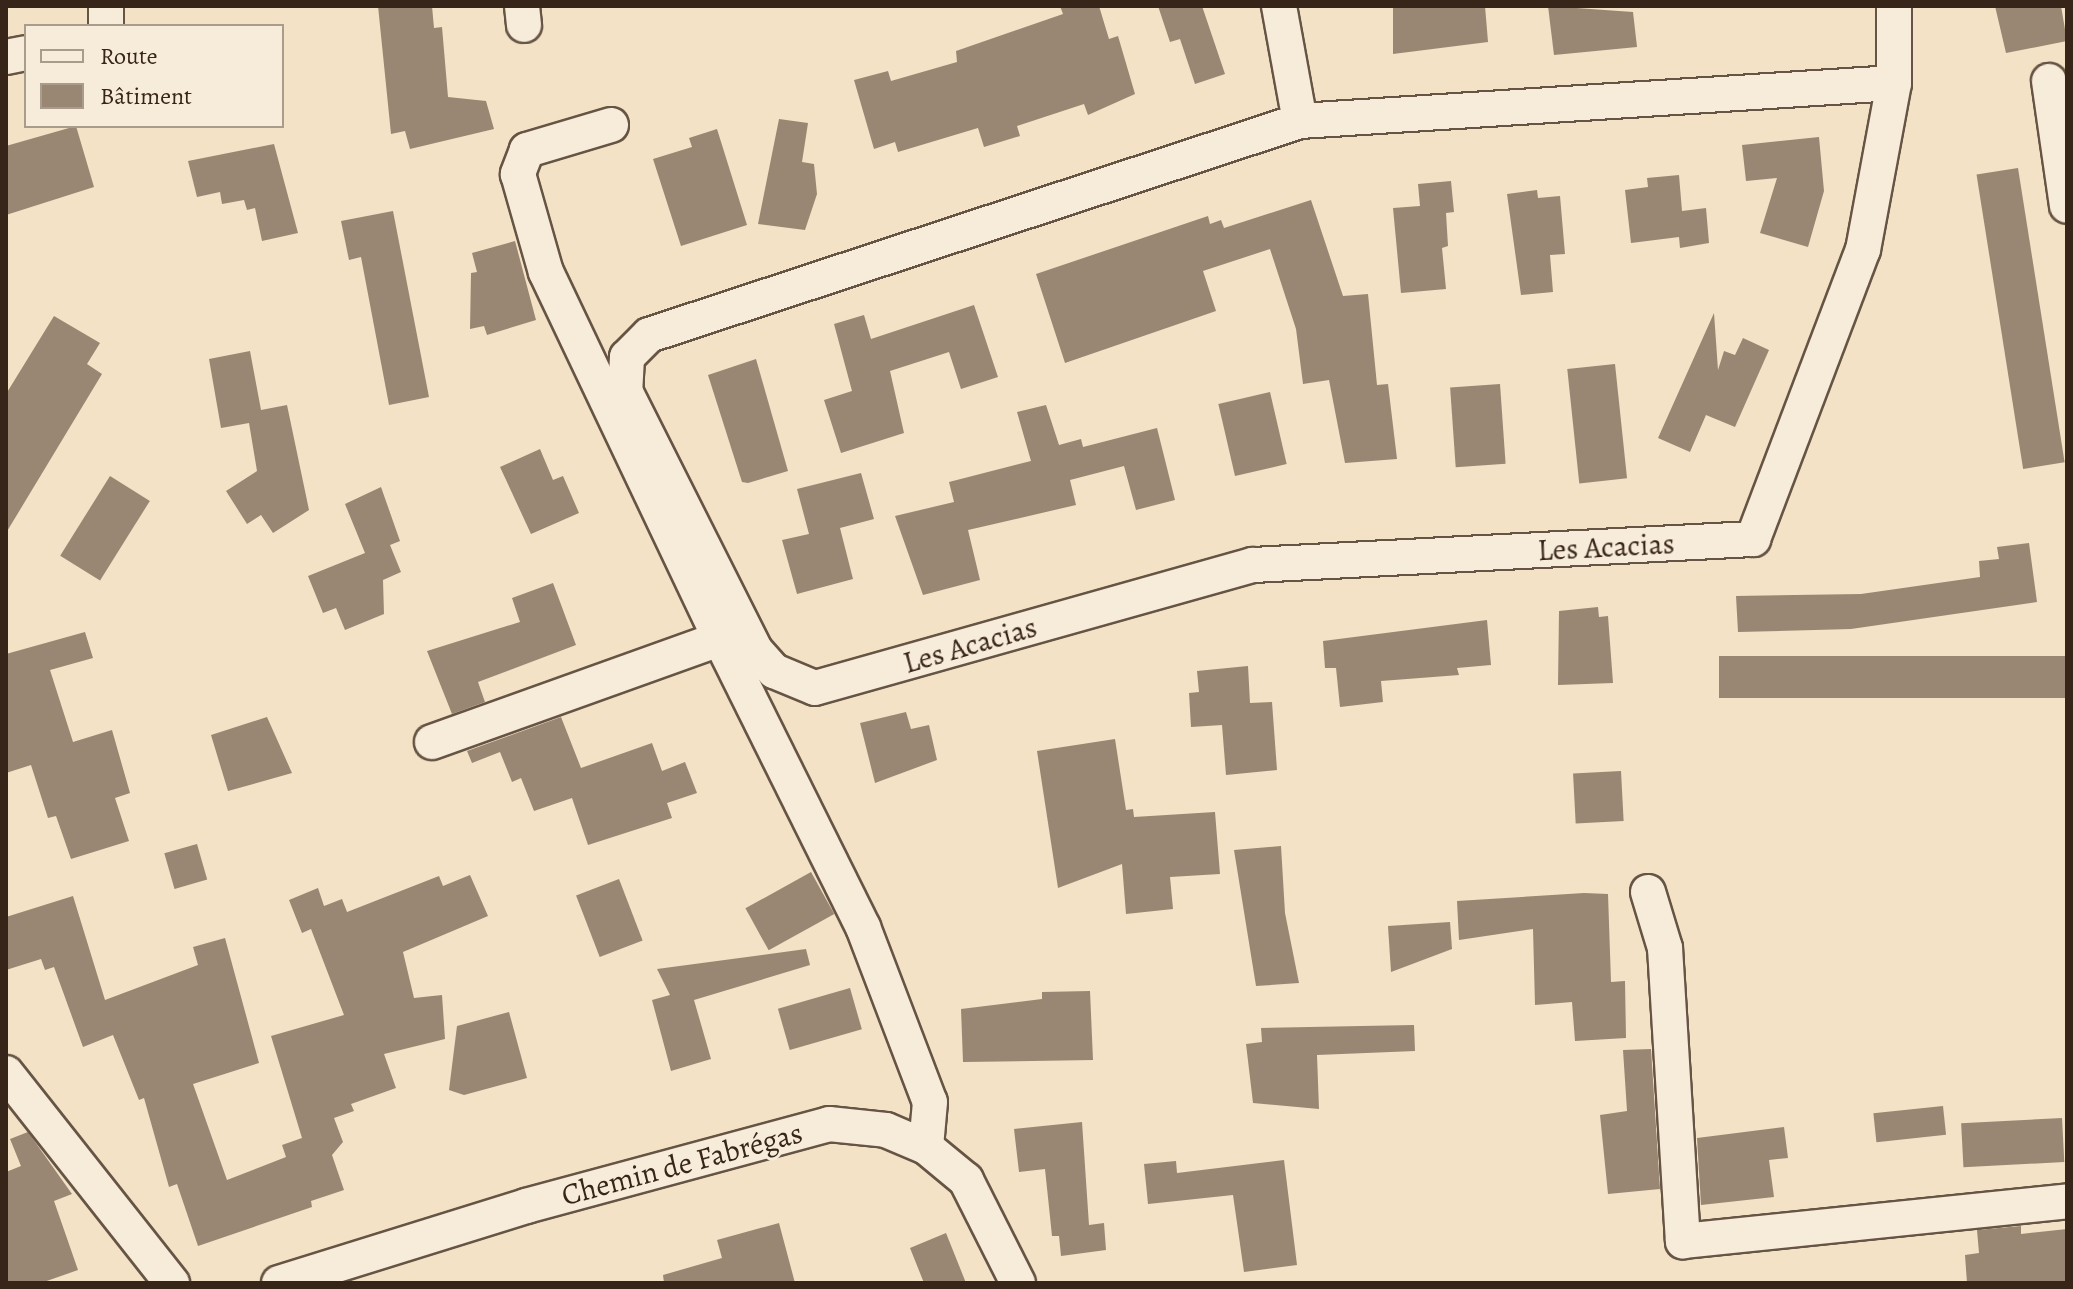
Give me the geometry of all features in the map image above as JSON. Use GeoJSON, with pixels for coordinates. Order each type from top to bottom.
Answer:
{"type":"FeatureCollection","features":[{"type":"Feature","properties":{"kind":"street"},"geometry":{"type":"LineString","coordinates":[[1279,6],[1300,121]]}},
{"type":"Feature","properties":{"kind":"street","name":"Les Acacias"},"geometry":{"type":"LineString","coordinates":[[1894,6],[1894,83],[1863,250],[1753,539],[1253,565],[815,688],[774,671],[756,651],[625,391],[627,357],[649,335],[1300,121],[1894,83]]}},
{"type":"Feature","properties":{"kind":"street"},"geometry":{"type":"LineString","coordinates":[[2049,81],[2067,206]]}},
{"type":"Feature","properties":{"kind":"street"},"geometry":{"type":"LineString","coordinates":[[611,125],[527,150],[518,174],[546,272],[720,639],[863,927],[930,1102],[926,1147]]}},
{"type":"Feature","properties":{"kind":"street"},"geometry":{"type":"LineString","coordinates":[[432,742],[720,639]]}},
{"type":"Feature","properties":{"kind":"street"},"geometry":{"type":"LineString","coordinates":[[1648,892],[1665,948],[1683,1241],[2067,1201]]}},
{"type":"Feature","properties":{"kind":"street"},"geometry":{"type":"LineString","coordinates":[[6,1073],[172,1283]]}},
{"type":"Feature","properties":{"kind":"street","name":"Chemin de Fabrégas"},"geometry":{"type":"LineString","coordinates":[[279,1283],[526,1206],[829,1124],[886,1130],[926,1147],[966,1180],[1018,1283]]}},
{"type":"Feature","properties":{"kind":"building"},"geometry":{"type":"Polygon","coordinates":[[[378,6],[432,6],[434,28],[442,27],[448,97],[486,101],[494,129],[410,149],[405,131],[391,134],[378,6]]]}},
{"type":"Feature","properties":{"kind":"building"},"geometry":{"type":"Polygon","coordinates":[[[1060,6],[1099,6],[1109,39],[1118,36],[1135,94],[1088,115],[1084,104],[1017,126],[1020,136],[984,147],[978,128],[898,152],[895,142],[874,149],[854,80],[888,71],[891,81],[957,62],[956,51],[1063,14],[1060,6]]]}},
{"type":"Feature","properties":{"kind":"building"},"geometry":{"type":"Polygon","coordinates":[[[1158,6],[1202,6],[1225,74],[1195,84],[1180,39],[1170,42],[1158,6]]]}},
{"type":"Feature","properties":{"kind":"building"},"geometry":{"type":"Polygon","coordinates":[[[1393,6],[1485,6],[1488,42],[1393,54],[1393,6]]]}},
{"type":"Feature","properties":{"kind":"building"},"geometry":{"type":"Polygon","coordinates":[[[1548,6],[1633,12],[1637,47],[1554,55],[1548,6]]]}},
{"type":"Feature","properties":{"kind":"building"},"geometry":{"type":"Polygon","coordinates":[[[1995,6],[2061,6],[2067,41],[2006,53],[1995,6]]]}},
{"type":"Feature","properties":{"kind":"building"},"geometry":{"type":"Polygon","coordinates":[[[779,119],[808,123],[802,162],[814,164],[817,194],[805,230],[758,224],[779,119]]]}},
{"type":"Feature","properties":{"kind":"building"},"geometry":{"type":"Polygon","coordinates":[[[77,128],[94,187],[6,215],[6,146],[77,128]]]}},
{"type":"Feature","properties":{"kind":"building"},"geometry":{"type":"Polygon","coordinates":[[[717,129],[747,225],[681,246],[653,159],[692,147],[689,138],[717,129]]]}},
{"type":"Feature","properties":{"kind":"building"},"geometry":{"type":"Polygon","coordinates":[[[1819,137],[1824,191],[1808,247],[1760,233],[1777,178],[1746,181],[1742,145],[1819,137]]]}},
{"type":"Feature","properties":{"kind":"building"},"geometry":{"type":"Polygon","coordinates":[[[274,144],[298,233],[262,241],[255,208],[247,210],[244,200],[222,204],[220,192],[197,197],[188,161],[274,144]]]}},
{"type":"Feature","properties":{"kind":"building"},"geometry":{"type":"Polygon","coordinates":[[[2018,168],[2065,462],[2023,469],[1977,175],[2018,168]]]}},
{"type":"Feature","properties":{"kind":"building"},"geometry":{"type":"Polygon","coordinates":[[[1679,175],[1682,211],[1706,208],[1709,243],[1680,248],[1679,237],[1631,243],[1625,190],[1648,187],[1647,178],[1679,175]]]}},
{"type":"Feature","properties":{"kind":"building"},"geometry":{"type":"Polygon","coordinates":[[[1451,181],[1454,212],[1446,213],[1448,246],[1442,248],[1446,289],[1401,293],[1393,208],[1420,206],[1418,184],[1451,181]]]}},
{"type":"Feature","properties":{"kind":"building"},"geometry":{"type":"Polygon","coordinates":[[[1537,190],[1538,198],[1560,196],[1565,254],[1550,255],[1553,292],[1521,295],[1507,194],[1537,190]]]}},
{"type":"Feature","properties":{"kind":"building"},"geometry":{"type":"Polygon","coordinates":[[[1311,200],[1343,296],[1368,294],[1377,385],[1388,384],[1397,459],[1345,463],[1329,380],[1303,384],[1296,329],[1270,249],[1203,271],[1216,311],[1065,363],[1036,274],[1208,216],[1210,224],[1221,220],[1224,228],[1311,200]]]}},
{"type":"Feature","properties":{"kind":"building"},"geometry":{"type":"Polygon","coordinates":[[[393,211],[429,397],[389,405],[361,257],[349,260],[341,221],[393,211]]]}},
{"type":"Feature","properties":{"kind":"building"},"geometry":{"type":"Polygon","coordinates":[[[515,241],[536,320],[487,335],[484,326],[470,329],[471,273],[477,272],[472,253],[515,241]]]}},
{"type":"Feature","properties":{"kind":"building"},"geometry":{"type":"Polygon","coordinates":[[[974,305],[998,377],[961,389],[949,352],[890,371],[904,433],[841,453],[824,400],[852,391],[834,324],[864,315],[871,339],[974,305]]]}},
{"type":"Feature","properties":{"kind":"building"},"geometry":{"type":"Polygon","coordinates":[[[1714,313],[1718,370],[1724,351],[1735,355],[1743,338],[1769,350],[1735,427],[1706,415],[1690,452],[1658,438],[1714,313]]]}},
{"type":"Feature","properties":{"kind":"building"},"geometry":{"type":"Polygon","coordinates":[[[54,316],[100,343],[87,364],[102,374],[6,533],[6,394],[54,316]]]}},
{"type":"Feature","properties":{"kind":"building"},"geometry":{"type":"Polygon","coordinates":[[[250,351],[261,410],[287,405],[309,510],[273,533],[261,515],[247,524],[226,491],[257,471],[249,423],[221,428],[209,359],[250,351]]]}},
{"type":"Feature","properties":{"kind":"building"},"geometry":{"type":"Polygon","coordinates":[[[756,359],[788,471],[748,483],[742,482],[708,375],[756,359]]]}},
{"type":"Feature","properties":{"kind":"building"},"geometry":{"type":"Polygon","coordinates":[[[1615,364],[1627,478],[1579,483],[1567,369],[1615,364]]]}},
{"type":"Feature","properties":{"kind":"building"},"geometry":{"type":"Polygon","coordinates":[[[1500,384],[1506,464],[1456,467],[1450,387],[1500,384]]]}},
{"type":"Feature","properties":{"kind":"building"},"geometry":{"type":"Polygon","coordinates":[[[1270,392],[1287,464],[1235,476],[1218,404],[1270,392]]]}},
{"type":"Feature","properties":{"kind":"building"},"geometry":{"type":"Polygon","coordinates":[[[1046,405],[1059,445],[1081,439],[1083,447],[1157,428],[1175,500],[1136,510],[1124,466],[1070,480],[1076,505],[968,530],[980,580],[923,595],[895,516],[954,502],[949,482],[1031,461],[1017,412],[1046,405]]]}},
{"type":"Feature","properties":{"kind":"building"},"geometry":{"type":"Polygon","coordinates":[[[540,449],[553,480],[563,476],[579,513],[531,534],[500,467],[540,449]]]}},
{"type":"Feature","properties":{"kind":"building"},"geometry":{"type":"Polygon","coordinates":[[[861,473],[874,519],[840,528],[853,579],[797,594],[782,540],[809,534],[797,489],[861,473]]]}},
{"type":"Feature","properties":{"kind":"building"},"geometry":{"type":"Polygon","coordinates":[[[110,476],[150,501],[100,581],[60,556],[110,476]]]}},
{"type":"Feature","properties":{"kind":"building"},"geometry":{"type":"Polygon","coordinates":[[[381,487],[400,541],[390,545],[401,572],[383,580],[384,614],[345,630],[336,608],[323,613],[308,576],[365,553],[345,504],[381,487]]]}},
{"type":"Feature","properties":{"kind":"building"},"geometry":{"type":"Polygon","coordinates":[[[2029,543],[2037,602],[1851,629],[1738,632],[1736,596],[1861,594],[1980,577],[1979,561],[1999,559],[1997,547],[2029,543]]]}},
{"type":"Feature","properties":{"kind":"building"},"geometry":{"type":"Polygon","coordinates":[[[553,583],[576,645],[478,682],[485,702],[452,714],[427,651],[520,622],[512,598],[553,583]]]}},
{"type":"Feature","properties":{"kind":"building"},"geometry":{"type":"Polygon","coordinates":[[[1598,607],[1599,617],[1608,616],[1613,683],[1558,685],[1559,611],[1598,607]]]}},
{"type":"Feature","properties":{"kind":"building"},"geometry":{"type":"Polygon","coordinates":[[[1487,620],[1491,665],[1457,668],[1459,675],[1381,681],[1383,702],[1340,707],[1336,668],[1325,668],[1323,641],[1487,620]]]}},
{"type":"Feature","properties":{"kind":"building"},"geometry":{"type":"Polygon","coordinates":[[[85,632],[93,658],[50,670],[73,742],[112,730],[130,793],[115,798],[129,841],[71,859],[56,816],[48,818],[31,765],[6,773],[6,654],[85,632]]]}},
{"type":"Feature","properties":{"kind":"building"},"geometry":{"type":"Polygon","coordinates":[[[1719,656],[2067,656],[2067,698],[1719,698],[1719,656]]]}},
{"type":"Feature","properties":{"kind":"building"},"geometry":{"type":"Polygon","coordinates":[[[1248,666],[1250,703],[1272,702],[1277,770],[1226,775],[1222,725],[1191,727],[1189,693],[1199,692],[1197,671],[1248,666]]]}},
{"type":"Feature","properties":{"kind":"building"},"geometry":{"type":"Polygon","coordinates":[[[906,712],[911,729],[929,725],[937,760],[875,783],[860,723],[906,712]]]}},
{"type":"Feature","properties":{"kind":"building"},"geometry":{"type":"Polygon","coordinates":[[[267,717],[292,773],[228,791],[211,735],[267,717]]]}},
{"type":"Feature","properties":{"kind":"building"},"geometry":{"type":"Polygon","coordinates":[[[561,717],[581,768],[652,743],[662,771],[685,762],[697,793],[667,803],[672,818],[588,845],[572,798],[534,811],[521,778],[512,782],[500,752],[472,763],[467,751],[561,717]]]}},
{"type":"Feature","properties":{"kind":"building"},"geometry":{"type":"Polygon","coordinates":[[[1115,739],[1126,810],[1133,809],[1134,817],[1215,812],[1220,874],[1170,877],[1173,909],[1126,914],[1122,864],[1058,888],[1037,751],[1115,739]]]}},
{"type":"Feature","properties":{"kind":"building"},"geometry":{"type":"Polygon","coordinates":[[[1621,771],[1624,821],[1576,823],[1573,774],[1621,771]]]}},
{"type":"Feature","properties":{"kind":"building"},"geometry":{"type":"Polygon","coordinates":[[[197,844],[207,880],[175,889],[164,853],[197,844]]]}},
{"type":"Feature","properties":{"kind":"building"},"geometry":{"type":"Polygon","coordinates":[[[1281,846],[1285,913],[1299,983],[1256,986],[1234,850],[1281,846]]]}},
{"type":"Feature","properties":{"kind":"building"},"geometry":{"type":"Polygon","coordinates":[[[811,872],[834,914],[769,950],[745,908],[811,872]]]}},
{"type":"Feature","properties":{"kind":"building"},"geometry":{"type":"Polygon","coordinates":[[[470,875],[488,916],[403,952],[414,998],[442,995],[445,1039],[384,1054],[396,1088],[351,1104],[354,1111],[334,1118],[343,1142],[332,1155],[344,1190],[311,1201],[312,1207],[198,1246],[177,1184],[169,1187],[144,1098],[139,1100],[113,1035],[83,1047],[54,967],[45,970],[41,959],[6,970],[6,917],[73,896],[105,1000],[198,965],[193,947],[225,938],[259,1063],[193,1084],[227,1180],[286,1157],[282,1145],[302,1138],[271,1036],[344,1015],[311,929],[302,933],[289,900],[318,888],[324,906],[342,899],[347,912],[439,876],[443,886],[470,875]]]}},
{"type":"Feature","properties":{"kind":"building"},"geometry":{"type":"Polygon","coordinates":[[[619,879],[643,941],[600,957],[576,895],[619,879]]]}},
{"type":"Feature","properties":{"kind":"building"},"geometry":{"type":"Polygon","coordinates":[[[1608,894],[1611,982],[1625,981],[1626,1038],[1575,1041],[1572,1002],[1535,1005],[1533,929],[1459,940],[1457,901],[1608,894]]]}},
{"type":"Feature","properties":{"kind":"building"},"geometry":{"type":"Polygon","coordinates":[[[1450,922],[1452,949],[1391,972],[1388,926],[1450,922]]]}},
{"type":"Feature","properties":{"kind":"building"},"geometry":{"type":"Polygon","coordinates":[[[806,949],[810,965],[694,1000],[711,1059],[671,1071],[652,1000],[670,995],[657,969],[806,949]]]}},
{"type":"Feature","properties":{"kind":"building"},"geometry":{"type":"Polygon","coordinates":[[[850,988],[862,1029],[790,1050],[778,1009],[850,988]]]}},
{"type":"Feature","properties":{"kind":"building"},"geometry":{"type":"Polygon","coordinates":[[[1090,991],[1093,1060],[963,1062],[961,1009],[1042,999],[1042,992],[1090,991]]]}},
{"type":"Feature","properties":{"kind":"building"},"geometry":{"type":"Polygon","coordinates":[[[509,1012],[527,1078],[464,1095],[449,1090],[457,1026],[509,1012]]]}},
{"type":"Feature","properties":{"kind":"building"},"geometry":{"type":"Polygon","coordinates":[[[1414,1025],[1415,1051],[1317,1055],[1319,1109],[1253,1103],[1246,1044],[1262,1042],[1261,1028],[1414,1025]]]}},
{"type":"Feature","properties":{"kind":"building"},"geometry":{"type":"Polygon","coordinates":[[[1651,1049],[1660,1189],[1608,1194],[1600,1115],[1627,1111],[1623,1050],[1651,1049]]]}},
{"type":"Feature","properties":{"kind":"building"},"geometry":{"type":"Polygon","coordinates":[[[1943,1106],[1946,1135],[1876,1142],[1873,1113],[1943,1106]]]}},
{"type":"Feature","properties":{"kind":"building"},"geometry":{"type":"Polygon","coordinates":[[[2062,1118],[2064,1162],[1963,1167],[1961,1123],[2062,1118]]]}},
{"type":"Feature","properties":{"kind":"building"},"geometry":{"type":"Polygon","coordinates":[[[1082,1122],[1089,1225],[1104,1223],[1106,1250],[1061,1256],[1059,1236],[1052,1236],[1045,1169],[1019,1172],[1014,1129],[1082,1122]]]}},
{"type":"Feature","properties":{"kind":"building"},"geometry":{"type":"Polygon","coordinates":[[[1784,1127],[1788,1158],[1769,1160],[1774,1197],[1701,1205],[1697,1138],[1784,1127]]]}},
{"type":"Feature","properties":{"kind":"building"},"geometry":{"type":"Polygon","coordinates":[[[28,1132],[72,1194],[54,1201],[78,1270],[41,1283],[6,1283],[6,1172],[21,1166],[10,1139],[28,1132]]]}},
{"type":"Feature","properties":{"kind":"building"},"geometry":{"type":"Polygon","coordinates":[[[1284,1160],[1297,1265],[1244,1272],[1233,1195],[1148,1204],[1144,1164],[1176,1161],[1177,1173],[1284,1160]]]}},
{"type":"Feature","properties":{"kind":"building"},"geometry":{"type":"Polygon","coordinates":[[[779,1223],[795,1283],[664,1283],[663,1275],[722,1258],[717,1240],[779,1223]]]}},
{"type":"Feature","properties":{"kind":"building"},"geometry":{"type":"Polygon","coordinates":[[[2021,1226],[2021,1234],[2067,1229],[2067,1283],[1967,1283],[1965,1255],[1979,1253],[1977,1230],[2021,1226]]]}},
{"type":"Feature","properties":{"kind":"building"},"geometry":{"type":"Polygon","coordinates":[[[946,1233],[966,1283],[924,1283],[910,1248],[946,1233]]]}}]}
